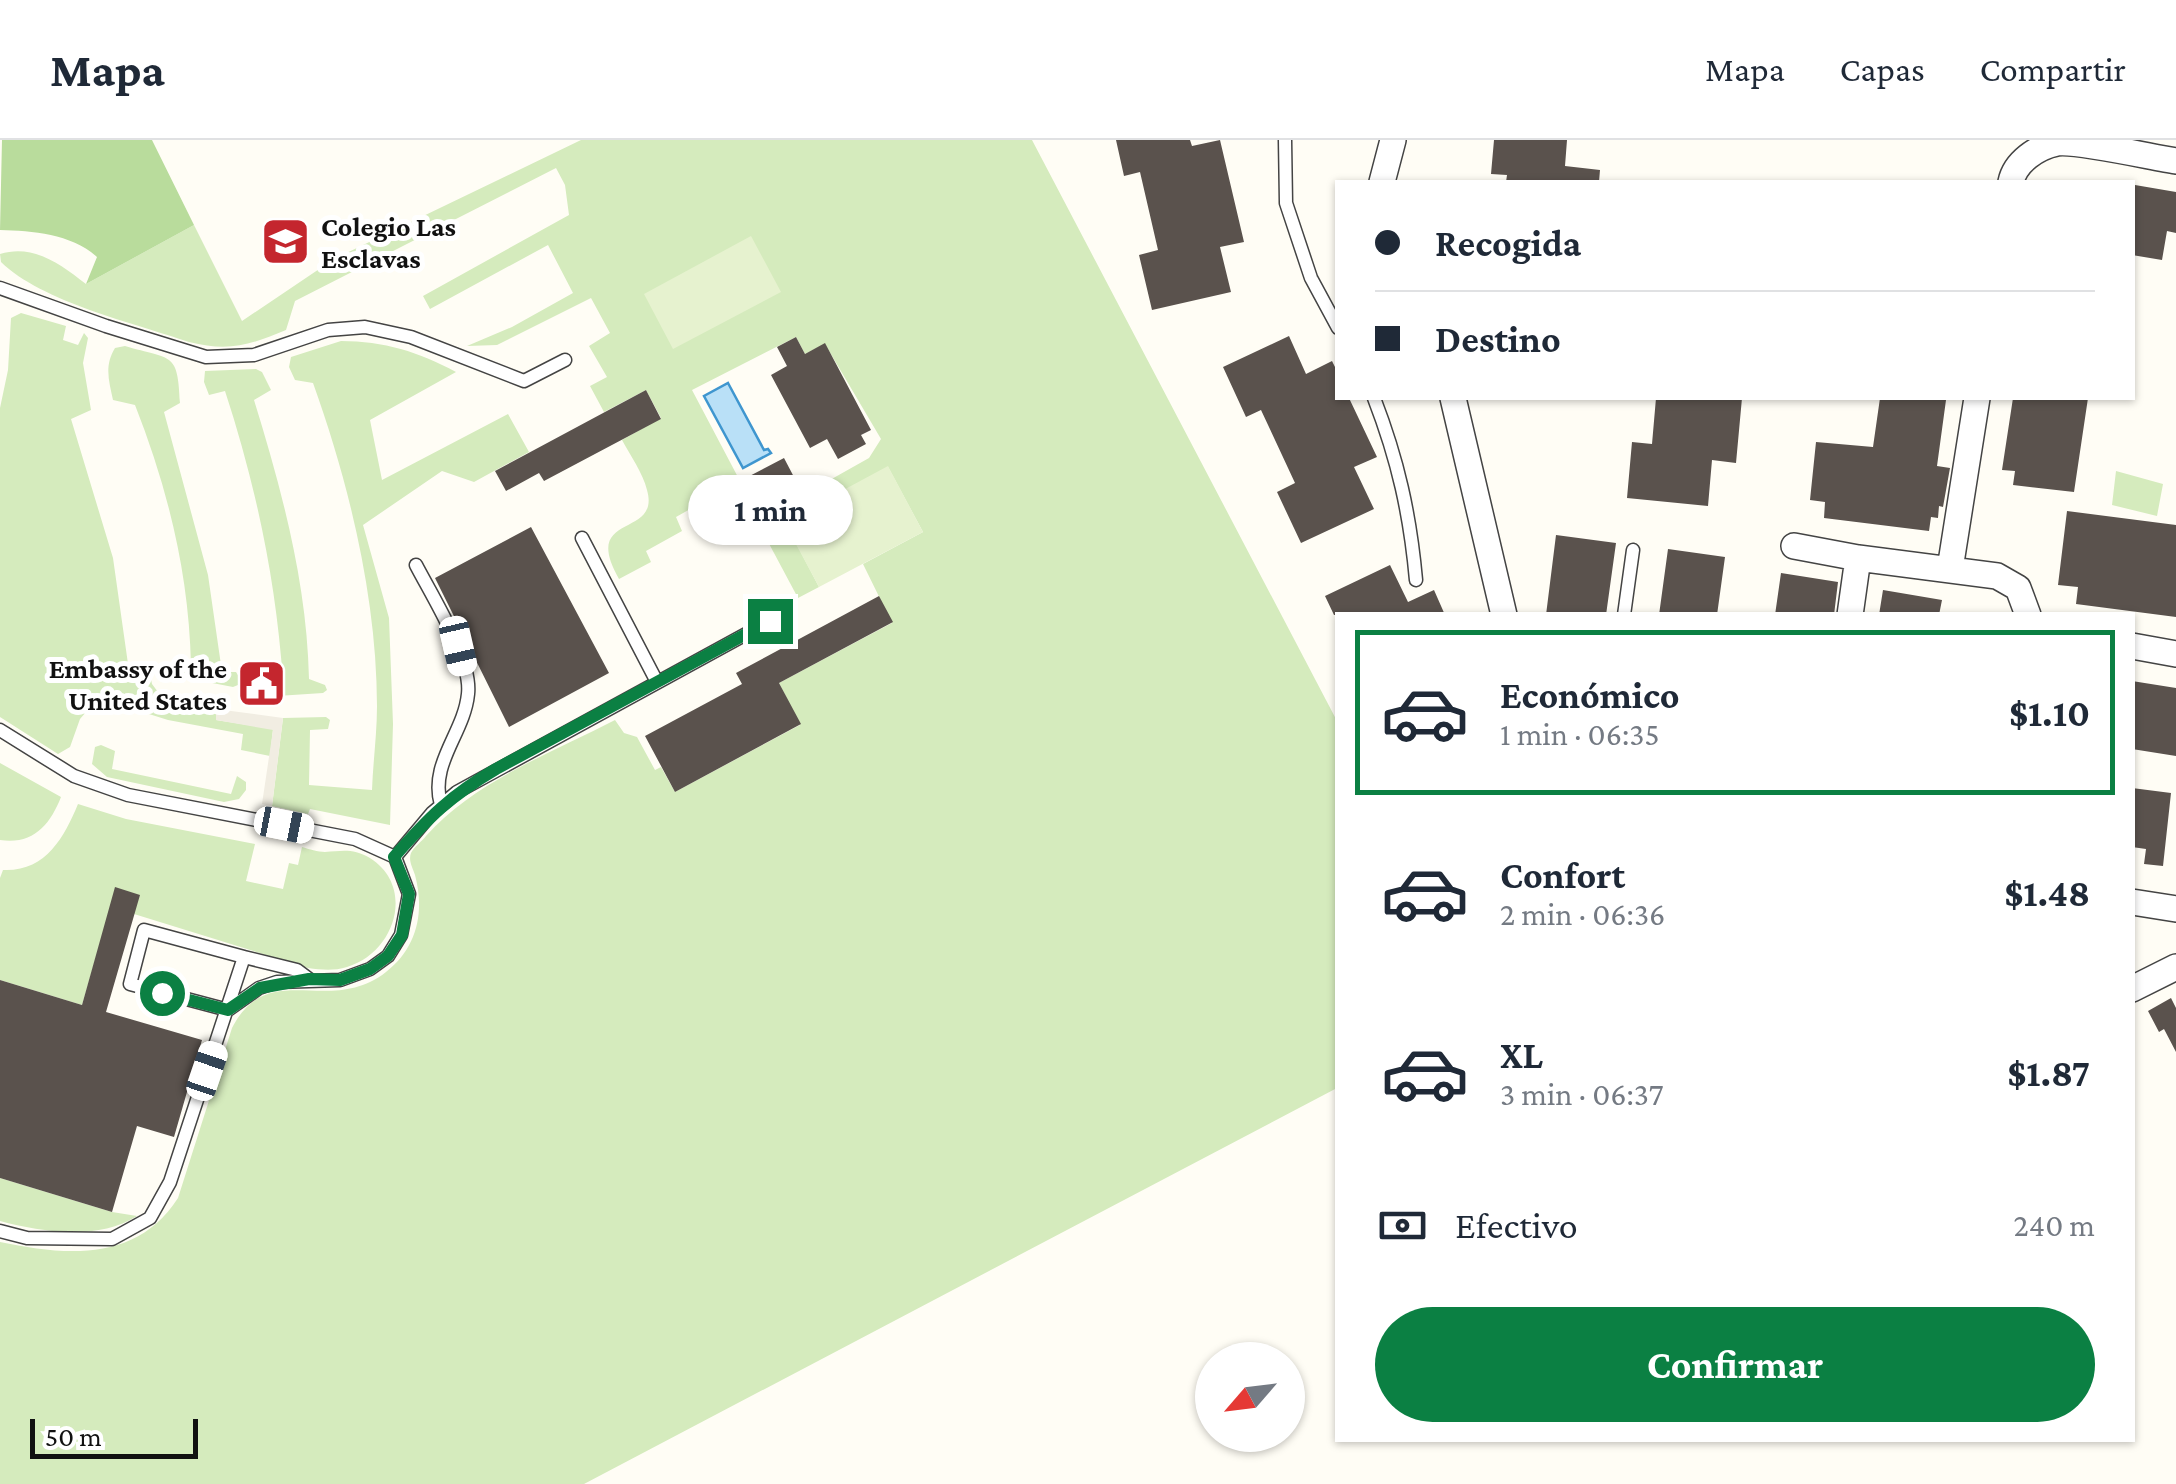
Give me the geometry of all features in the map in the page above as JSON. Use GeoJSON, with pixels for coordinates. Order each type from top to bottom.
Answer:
{"type":"FeatureCollection","features":[{"type":"Feature","properties":{"kind":"street"},"geometry":{"type":"LineString","coordinates":[[1383,180],[1393,140]]}},
{"type":"Feature","properties":{"kind":"street"},"geometry":{"type":"LineString","coordinates":[[2011,180],[2031,152],[2060,142],[2176,161]]}},
{"type":"Feature","properties":{"kind":"street"},"geometry":{"type":"LineString","coordinates":[[1453,400],[1503,612]]}},
{"type":"Feature","properties":{"kind":"street"},"geometry":{"type":"LineString","coordinates":[[1950,570],[1977,400]]}},
{"type":"Feature","properties":{"kind":"street"},"geometry":{"type":"LineString","coordinates":[[1794,546],[1996,576],[2018,588],[2027,612]]}},
{"type":"Feature","properties":{"kind":"street"},"geometry":{"type":"LineString","coordinates":[[1850,612],[1858,558]]}},
{"type":"Feature","properties":{"kind":"street"},"geometry":{"type":"LineString","coordinates":[[2135,647],[2176,654]]}},
{"type":"Feature","properties":{"kind":"street"},"geometry":{"type":"LineString","coordinates":[[2135,902],[2176,909]]}},
{"type":"Feature","properties":{"kind":"street"},"geometry":{"type":"LineString","coordinates":[[2135,988],[2176,968]]}},
{"type":"Feature","properties":{"kind":"lane"},"geometry":{"type":"LineString","coordinates":[[1285,140],[1286,203],[1311,278],[1335,322]]}},
{"type":"Feature","properties":{"kind":"lane"},"geometry":{"type":"LineString","coordinates":[[0,288],[206,357],[254,355],[328,330],[365,327],[411,337],[524,380],[566,360]]}},
{"type":"Feature","properties":{"kind":"lane"},"geometry":{"type":"LineString","coordinates":[[1375,400],[1392,446],[1410,515],[1416,580]]}},
{"type":"Feature","properties":{"kind":"lane"},"geometry":{"type":"LineString","coordinates":[[582,538],[657,682]]}},
{"type":"Feature","properties":{"kind":"lane"},"geometry":{"type":"LineString","coordinates":[[1624,612],[1633,550]]}},
{"type":"Feature","properties":{"kind":"lane"},"geometry":{"type":"LineString","coordinates":[[416,565],[458,646],[469,693],[436,785],[442,805]]}},
{"type":"Feature","properties":{"kind":"lane"},"geometry":{"type":"LineString","coordinates":[[394,857],[442,805],[496,769],[770,621]]}},
{"type":"Feature","properties":{"kind":"lane"},"geometry":{"type":"LineString","coordinates":[[0,730],[74,776],[128,794],[355,839],[394,857],[409,894],[402,935],[388,956],[370,969],[340,980],[309,979],[260,988],[228,1010],[130,984],[144,930],[296,970],[309,979]]}},
{"type":"Feature","properties":{"kind":"lane"},"geometry":{"type":"LineString","coordinates":[[0,1231],[26,1238],[112,1239],[150,1218],[170,1182],[244,957]]}},
{"type":"Feature","properties":{"kind":"green space"},"geometry":{"type":"Polygon","coordinates":[[[2,140],[152,140],[194,225],[86,284],[97,257],[87,249],[52,235],[0,230],[2,140]]]}},
{"type":"Feature","properties":{"kind":"green space"},"geometry":{"type":"Polygon","coordinates":[[[581,140],[1032,140],[1335,717],[1335,1089],[584,1484],[0,1484],[0,1242],[75,1251],[121,1244],[142,1234],[178,1198],[232,1028],[247,1007],[263,996],[282,991],[343,990],[364,984],[397,962],[411,941],[418,916],[411,853],[446,817],[490,784],[615,720],[624,733],[637,737],[655,770],[661,767],[675,792],[800,725],[779,683],[892,623],[863,564],[923,532],[888,467],[785,522],[819,587],[798,598],[757,521],[869,458],[881,439],[825,344],[805,354],[796,337],[692,390],[740,481],[676,517],[682,531],[646,551],[651,562],[619,579],[610,558],[609,543],[614,534],[643,515],[648,505],[643,477],[622,440],[661,418],[646,390],[604,412],[590,386],[607,377],[589,346],[610,333],[591,298],[497,345],[467,346],[512,327],[573,293],[548,245],[430,309],[423,296],[569,215],[565,185],[556,168],[295,301],[286,330],[239,345],[189,342],[90,310],[19,276],[1,262],[0,254],[35,254],[86,284],[194,225],[242,321],[334,259],[581,140]]]}},
{"type":"Feature","properties":{"kind":"green space"},"geometry":{"type":"Polygon","coordinates":[[[751,236],[781,292],[673,349],[644,294],[751,236]]]}},
{"type":"Feature","properties":{"kind":"green space"},"geometry":{"type":"Polygon","coordinates":[[[21,313],[66,326],[63,340],[78,345],[84,333],[88,338],[83,363],[91,410],[71,419],[113,558],[129,671],[149,670],[152,684],[161,696],[216,709],[216,720],[273,729],[270,756],[241,750],[243,734],[168,720],[98,698],[80,719],[70,747],[58,754],[0,717],[0,408],[8,370],[11,318],[21,313]]]}},
{"type":"Feature","properties":{"kind":"green space"},"geometry":{"type":"Polygon","coordinates":[[[341,341],[401,349],[456,372],[370,420],[382,480],[508,414],[529,452],[474,482],[442,471],[363,525],[389,618],[393,724],[390,825],[310,809],[308,814],[272,806],[283,718],[330,720],[328,729],[310,730],[309,785],[372,790],[376,666],[358,542],[313,383],[295,380],[289,367],[291,357],[341,341]]]}},
{"type":"Feature","properties":{"kind":"green space"},"geometry":{"type":"Polygon","coordinates":[[[125,346],[163,356],[177,374],[180,403],[164,412],[208,575],[222,672],[236,672],[239,677],[238,685],[233,687],[176,676],[174,671],[177,665],[191,665],[186,598],[167,500],[135,405],[113,400],[109,361],[115,348],[125,346]]]}},
{"type":"Feature","properties":{"kind":"green space"},"geometry":{"type":"Polygon","coordinates":[[[205,371],[262,372],[271,390],[254,400],[291,538],[304,608],[309,679],[325,685],[327,690],[323,693],[277,696],[264,692],[263,686],[283,681],[263,534],[225,391],[209,395],[204,382],[205,371]]]}},
{"type":"Feature","properties":{"kind":"green space"},"geometry":{"type":"Polygon","coordinates":[[[888,466],[923,532],[819,587],[784,522],[888,466]]]}},
{"type":"Feature","properties":{"kind":"green space"},"geometry":{"type":"Polygon","coordinates":[[[2116,471],[2163,484],[2157,516],[2112,505],[2116,471]]]}},
{"type":"Feature","properties":{"kind":"green space"},"geometry":{"type":"Polygon","coordinates":[[[101,745],[115,751],[112,769],[231,794],[237,776],[246,782],[246,790],[239,799],[224,802],[107,777],[92,764],[95,747],[101,745]]]}},
{"type":"Feature","properties":{"kind":"green space"},"geometry":{"type":"Polygon","coordinates":[[[0,763],[61,797],[46,824],[31,836],[0,840],[0,763]]]}},
{"type":"Feature","properties":{"kind":"green space"},"geometry":{"type":"Polygon","coordinates":[[[78,804],[126,819],[255,844],[246,881],[283,889],[289,863],[298,865],[302,847],[322,852],[348,851],[370,858],[393,885],[396,902],[388,934],[364,959],[333,970],[308,968],[134,914],[116,888],[82,1005],[0,980],[3,870],[18,869],[41,859],[59,840],[78,804]]]}},
{"type":"Feature","properties":{"kind":"green space"},"geometry":{"type":"Polygon","coordinates":[[[0,1178],[137,1216],[105,1229],[70,1232],[0,1221],[0,1178]]]}},
{"type":"Feature","properties":{"kind":"shaded area"},"geometry":{"type":"Polygon","coordinates":[[[216,709],[283,718],[272,806],[262,804],[273,730],[216,720],[216,709]]]}},
{"type":"Feature","properties":{"kind":"water"},"geometry":{"type":"Polygon","coordinates":[[[728,383],[764,450],[771,453],[743,468],[704,396],[728,383]]]}},
{"type":"Feature","properties":{"kind":"building"},"geometry":{"type":"Polygon","coordinates":[[[1116,140],[1190,140],[1192,146],[1220,140],[1244,242],[1220,247],[1231,292],[1152,310],[1139,255],[1158,250],[1140,172],[1124,176],[1116,140]]]}},
{"type":"Feature","properties":{"kind":"building"},"geometry":{"type":"Polygon","coordinates":[[[1494,140],[1567,140],[1565,166],[1600,170],[1599,180],[1506,180],[1507,175],[1491,174],[1494,140]]]}},
{"type":"Feature","properties":{"kind":"building"},"geometry":{"type":"Polygon","coordinates":[[[2135,185],[2176,192],[2176,233],[2167,231],[2162,260],[2135,256],[2135,185]]]}},
{"type":"Feature","properties":{"kind":"building"},"geometry":{"type":"Polygon","coordinates":[[[1289,336],[1306,374],[1332,361],[1335,400],[1350,400],[1377,457],[1354,467],[1374,509],[1301,543],[1277,492],[1295,483],[1261,410],[1246,417],[1223,367],[1289,336]]]}},
{"type":"Feature","properties":{"kind":"building"},"geometry":{"type":"Polygon","coordinates":[[[796,337],[805,354],[825,343],[871,430],[861,435],[866,444],[838,459],[827,439],[810,448],[771,375],[787,366],[777,347],[796,337]]]}},
{"type":"Feature","properties":{"kind":"building"},"geometry":{"type":"Polygon","coordinates":[[[646,390],[661,419],[544,481],[539,473],[506,491],[495,471],[646,390]]]}},
{"type":"Feature","properties":{"kind":"building"},"geometry":{"type":"Polygon","coordinates":[[[1656,400],[1742,400],[1736,463],[1712,460],[1708,506],[1627,498],[1632,442],[1652,444],[1656,400]]]}},
{"type":"Feature","properties":{"kind":"building"},"geometry":{"type":"Polygon","coordinates":[[[1880,400],[1946,400],[1937,466],[1950,468],[1943,507],[1939,506],[1938,518],[1931,517],[1929,531],[1824,518],[1825,502],[1810,500],[1816,442],[1873,447],[1880,400]]]}},
{"type":"Feature","properties":{"kind":"building"},"geometry":{"type":"Polygon","coordinates":[[[2013,400],[2088,400],[2074,492],[2013,485],[2015,471],[2002,470],[2013,400]]]}},
{"type":"Feature","properties":{"kind":"building"},"geometry":{"type":"Polygon","coordinates":[[[784,458],[795,479],[751,503],[740,481],[784,458]]]}},
{"type":"Feature","properties":{"kind":"building"},"geometry":{"type":"Polygon","coordinates":[[[2067,511],[2176,525],[2176,617],[2076,604],[2078,587],[2058,585],[2067,511]]]}},
{"type":"Feature","properties":{"kind":"building"},"geometry":{"type":"Polygon","coordinates":[[[531,527],[609,673],[509,727],[435,578],[531,527]]]}},
{"type":"Feature","properties":{"kind":"building"},"geometry":{"type":"Polygon","coordinates":[[[1556,535],[1616,543],[1606,612],[1546,612],[1556,535]]]}},
{"type":"Feature","properties":{"kind":"building"},"geometry":{"type":"Polygon","coordinates":[[[1668,549],[1725,557],[1717,612],[1659,612],[1668,549]]]}},
{"type":"Feature","properties":{"kind":"building"},"geometry":{"type":"Polygon","coordinates":[[[1390,565],[1408,602],[1434,590],[1444,612],[1334,615],[1325,596],[1390,565]]]}},
{"type":"Feature","properties":{"kind":"building"},"geometry":{"type":"Polygon","coordinates":[[[1781,573],[1838,582],[1834,612],[1775,612],[1781,573]]]}},
{"type":"Feature","properties":{"kind":"building"},"geometry":{"type":"Polygon","coordinates":[[[1883,590],[1942,600],[1940,612],[1879,612],[1883,590]]]}},
{"type":"Feature","properties":{"kind":"building"},"geometry":{"type":"Polygon","coordinates":[[[879,596],[893,622],[779,683],[801,724],[675,792],[645,736],[742,684],[736,673],[879,596]]]}},
{"type":"Feature","properties":{"kind":"building"},"geometry":{"type":"Polygon","coordinates":[[[2135,681],[2176,688],[2176,756],[2135,749],[2135,681]]]}},
{"type":"Feature","properties":{"kind":"building"},"geometry":{"type":"Polygon","coordinates":[[[2135,788],[2171,793],[2163,866],[2144,864],[2146,849],[2135,847],[2135,788]]]}},
{"type":"Feature","properties":{"kind":"building"},"geometry":{"type":"Polygon","coordinates":[[[115,887],[140,895],[106,1012],[202,1040],[174,1137],[137,1126],[112,1212],[0,1178],[0,980],[82,1005],[115,887]]]}},
{"type":"Feature","properties":{"kind":"building"},"geometry":{"type":"Polygon","coordinates":[[[2171,998],[2176,1008],[2176,1052],[2164,1029],[2159,1032],[2148,1011],[2171,998]]]}},
{"type":"Feature","properties":{"kind":"place","name":"Colegio Las Esclavas"},"geometry":{"type":"Point","coordinates":[286,242]}},
{"type":"Feature","properties":{"kind":"place","name":"Embassy of the United States"},"geometry":{"type":"Point","coordinates":[262,684]}},
{"type":"Feature","properties":{"kind":"route"},"geometry":{"type":"LineString","coordinates":[[162,993],[228,1010],[260,988],[277,982],[340,980],[370,969],[388,956],[402,935],[409,894],[394,857],[432,813],[457,792],[496,769],[770,621]]}}]}
